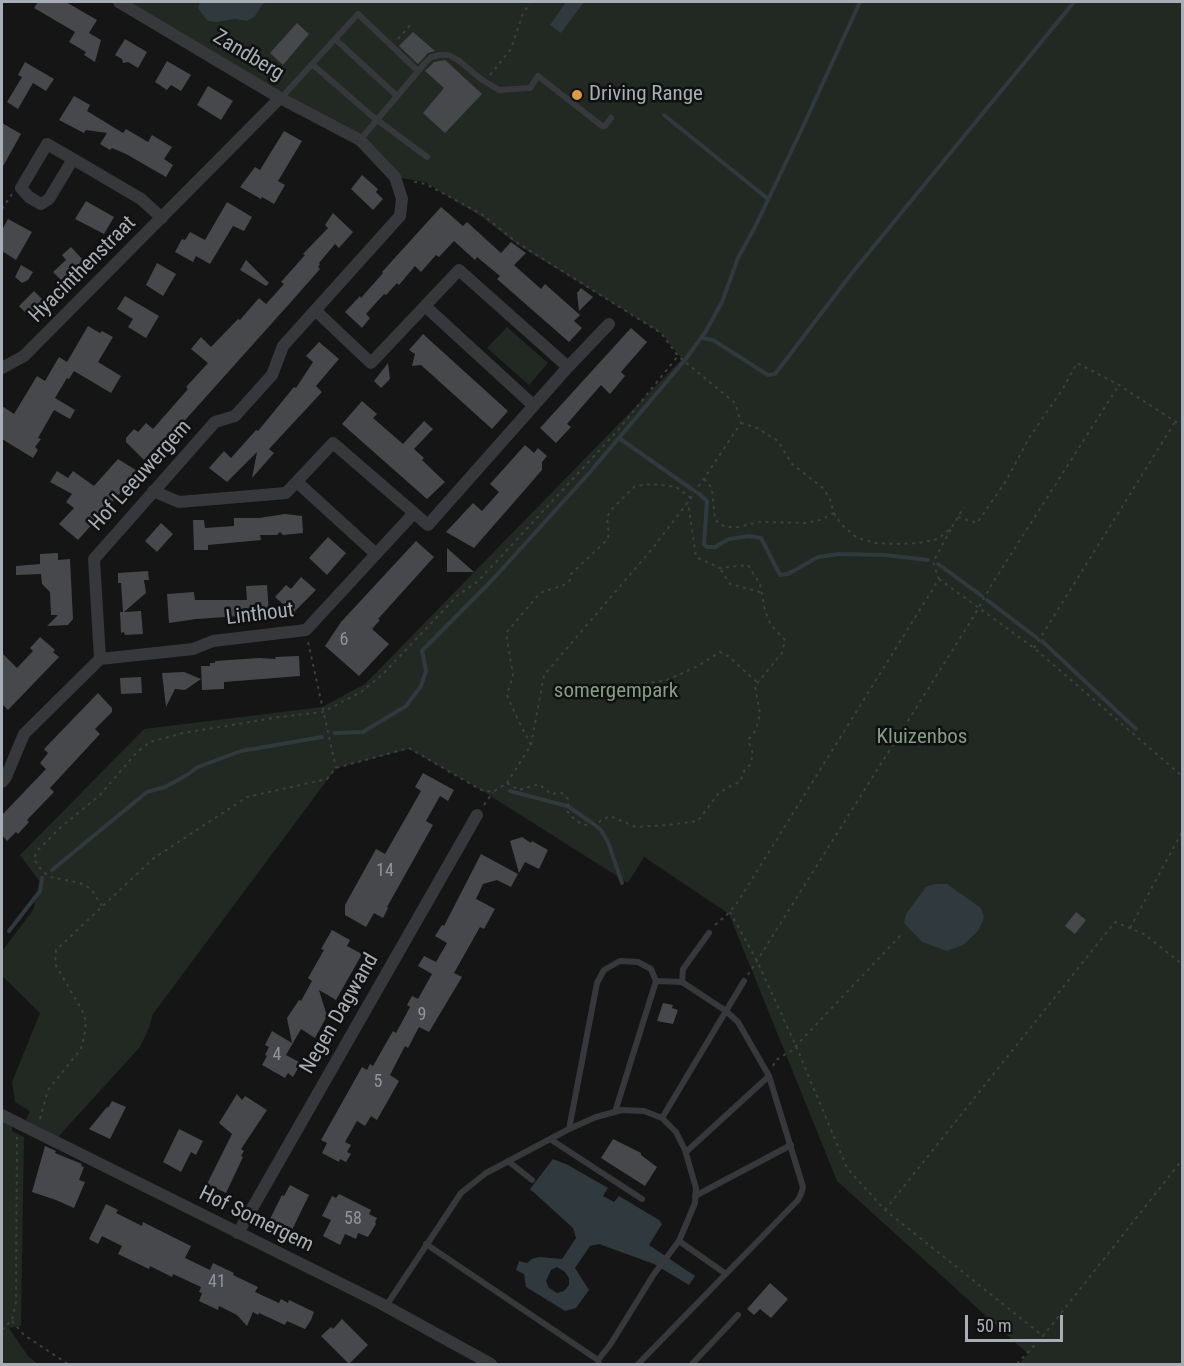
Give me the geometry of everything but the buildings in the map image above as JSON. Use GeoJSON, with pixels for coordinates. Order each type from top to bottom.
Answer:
{"type":"FeatureCollection","features":[{"type":"Feature","properties":{"kind":"street","name":"Zandberg"},"geometry":{"type":"LineString","coordinates":[[119,2],[280,98],[360,140]]}},
{"type":"Feature","properties":{"kind":"street","name":"Hyacinthenstraat"},"geometry":{"type":"LineString","coordinates":[[2,368],[24,357],[280,98]]}},
{"type":"Feature","properties":{"kind":"street"},"geometry":{"type":"LineString","coordinates":[[360,140],[395,177]]}},
{"type":"Feature","properties":{"kind":"street","name":"Hyacinthenstraat"},"geometry":{"type":"LineString","coordinates":[[21,188],[47,144],[141,199],[162,218]]}},
{"type":"Feature","properties":{"kind":"street"},"geometry":{"type":"LineString","coordinates":[[21,188],[29,197],[41,204],[49,199],[73,159]]}},
{"type":"Feature","properties":{"kind":"street","name":"Hof Leeuwergem"},"geometry":{"type":"LineString","coordinates":[[100,659],[94,559],[215,422],[235,416],[272,375],[283,346],[400,216],[402,199],[395,177]]}},
{"type":"Feature","properties":{"kind":"street"},"geometry":{"type":"LineString","coordinates":[[316,311],[371,363],[459,270],[568,367]]}},
{"type":"Feature","properties":{"kind":"street"},"geometry":{"type":"LineString","coordinates":[[425,306],[533,405]]}},
{"type":"Feature","properties":{"kind":"street"},"geometry":{"type":"LineString","coordinates":[[153,491],[179,502],[286,493],[333,443],[428,525],[533,405],[609,324]]}},
{"type":"Feature","properties":{"kind":"street"},"geometry":{"type":"LineString","coordinates":[[297,482],[376,554]]}},
{"type":"Feature","properties":{"kind":"street","name":"Linthout"},"geometry":{"type":"LineString","coordinates":[[100,659],[193,649],[213,641],[306,630],[413,514]]}},
{"type":"Feature","properties":{"kind":"street"},"geometry":{"type":"LineString","coordinates":[[2,782],[24,734],[100,659]]}},
{"type":"Feature","properties":{"kind":"street","name":"Negen Dagwand"},"geometry":{"type":"LineString","coordinates":[[238,1233],[477,814]]}},
{"type":"Feature","properties":{"kind":"street","name":"Hof Somergem"},"geometry":{"type":"LineString","coordinates":[[2,1115],[386,1306],[491,1365]]}},
{"type":"Feature","properties":{"kind":"lane"},"geometry":{"type":"LineString","coordinates":[[280,98],[358,14],[418,71]]}},
{"type":"Feature","properties":{"kind":"lane"},"geometry":{"type":"LineString","coordinates":[[334,39],[398,96]]}},
{"type":"Feature","properties":{"kind":"lane"},"geometry":{"type":"LineString","coordinates":[[360,140],[430,57],[449,56],[458,60],[483,81],[499,90],[530,88],[538,76],[602,126],[605,126],[611,118]]}},
{"type":"Feature","properties":{"kind":"lane"},"geometry":{"type":"LineString","coordinates":[[312,64],[377,120],[427,157]]}},
{"type":"Feature","properties":{"kind":"lane"},"geometry":{"type":"LineString","coordinates":[[682,982],[683,969],[708,933]]}},
{"type":"Feature","properties":{"kind":"lane"},"geometry":{"type":"LineString","coordinates":[[569,1129],[597,983],[604,970],[620,961],[638,962],[651,969],[656,981],[615,1112]]}},
{"type":"Feature","properties":{"kind":"lane"},"geometry":{"type":"LineString","coordinates":[[638,1365],[798,1200],[803,1186],[769,1076],[738,1022],[726,1011],[682,982],[656,981]]}},
{"type":"Feature","properties":{"kind":"lane"},"geometry":{"type":"LineString","coordinates":[[662,1118],[744,981]]}},
{"type":"Feature","properties":{"kind":"lane"},"geometry":{"type":"LineString","coordinates":[[686,1152],[769,1076]]}},
{"type":"Feature","properties":{"kind":"lane"},"geometry":{"type":"LineString","coordinates":[[386,1306],[426,1244],[461,1193],[486,1173],[569,1129],[622,1110],[644,1111],[662,1118],[676,1132],[686,1152],[696,1188],[689,1221],[679,1241],[654,1274],[599,1362],[426,1244]]}},
{"type":"Feature","properties":{"kind":"lane"},"geometry":{"type":"LineString","coordinates":[[550,1139],[642,1199]]}},
{"type":"Feature","properties":{"kind":"lane"},"geometry":{"type":"LineString","coordinates":[[695,1196],[790,1145]]}},
{"type":"Feature","properties":{"kind":"lane"},"geometry":{"type":"LineString","coordinates":[[508,1161],[532,1180]]}},
{"type":"Feature","properties":{"kind":"lane"},"geometry":{"type":"LineString","coordinates":[[679,1241],[726,1274]]}},
{"type":"Feature","properties":{"kind":"lane"},"geometry":{"type":"LineString","coordinates":[[692,1365],[738,1315]]}},
{"type":"Feature","properties":{"kind":"path"},"geometry":{"type":"LineString","coordinates":[[483,81],[499,66],[511,49],[522,16],[530,2]]}},
{"type":"Feature","properties":{"kind":"path"},"geometry":{"type":"LineString","coordinates":[[392,46],[413,22]]}},
{"type":"Feature","properties":{"kind":"path"},"geometry":{"type":"LineString","coordinates":[[395,177],[426,184],[483,215],[516,242],[661,333],[678,356],[735,404],[741,423]]}},
{"type":"Feature","properties":{"kind":"path"},"geometry":{"type":"LineString","coordinates":[[2,209],[13,193],[21,188]]}},
{"type":"Feature","properties":{"kind":"path"},"geometry":{"type":"LineString","coordinates":[[102,906],[91,889],[80,883],[51,877],[43,872],[34,859],[37,851],[60,828],[100,795],[137,752],[150,742],[183,733],[323,712],[361,692],[382,675],[458,595],[477,582],[619,429],[678,356]]}},
{"type":"Feature","properties":{"kind":"path"},"geometry":{"type":"LineString","coordinates":[[958,517],[977,523],[1006,481],[1029,438],[1062,390],[1077,363],[1119,385],[1182,426]]}},
{"type":"Feature","properties":{"kind":"path"},"geometry":{"type":"LineString","coordinates":[[744,981],[1119,385]]}},
{"type":"Feature","properties":{"kind":"path"},"geometry":{"type":"LineString","coordinates":[[1034,648],[1175,422]]}},
{"type":"Feature","properties":{"kind":"path"},"geometry":{"type":"LineString","coordinates":[[477,814],[493,792],[507,783],[531,745],[544,675],[652,549],[691,498],[741,423]]}},
{"type":"Feature","properties":{"kind":"path"},"geometry":{"type":"LineString","coordinates":[[741,423],[763,431],[778,441],[792,464],[823,489],[841,524],[856,537],[875,543],[918,543],[938,539],[952,527]]}},
{"type":"Feature","properties":{"kind":"path"},"geometry":{"type":"LineString","coordinates":[[704,479],[712,488],[715,520],[724,527],[738,527],[760,522],[805,524],[834,513]]}},
{"type":"Feature","properties":{"kind":"path"},"geometry":{"type":"LineString","coordinates":[[531,745],[507,694],[513,675],[506,633],[540,593],[564,585],[570,580],[571,574],[607,540],[609,534],[607,518],[610,511],[635,486],[653,484],[676,487],[691,498]]}},
{"type":"Feature","properties":{"kind":"path"},"geometry":{"type":"LineString","coordinates":[[507,783],[519,790],[538,784],[550,795],[562,793],[569,800],[567,812],[584,825],[595,824],[610,816],[636,827],[698,821],[718,794],[740,782],[745,769],[750,765],[753,754],[748,740],[756,730],[760,714],[755,686],[783,653],[784,640],[771,625],[765,611],[760,584],[748,565],[720,568],[696,558],[688,502]]}},
{"type":"Feature","properties":{"kind":"path"},"geometry":{"type":"LineString","coordinates":[[964,507],[933,562],[939,579],[1034,648],[1182,776]]}},
{"type":"Feature","properties":{"kind":"path"},"geometry":{"type":"LineString","coordinates":[[720,568],[730,584],[760,592]]}},
{"type":"Feature","properties":{"kind":"path"},"geometry":{"type":"LineString","coordinates":[[708,933],[721,918],[730,912],[939,579]]}},
{"type":"Feature","properties":{"kind":"path"},"geometry":{"type":"LineString","coordinates":[[306,630],[336,768]]}},
{"type":"Feature","properties":{"kind":"path"},"geometry":{"type":"LineString","coordinates":[[627,698],[625,692],[627,686],[667,680],[698,666],[720,652],[728,656],[758,682]]}},
{"type":"Feature","properties":{"kind":"path"},"geometry":{"type":"LineString","coordinates":[[35,1130],[41,1118],[48,1090],[81,1049],[85,1032],[86,1022],[82,1010],[55,964],[56,950],[154,858],[247,797],[327,779],[336,768],[409,748],[481,790],[493,792]]}},
{"type":"Feature","properties":{"kind":"path"},"geometry":{"type":"LineString","coordinates":[[1130,928],[1182,832]]}},
{"type":"Feature","properties":{"kind":"path"},"geometry":{"type":"LineString","coordinates":[[730,912],[757,961],[796,1046],[847,1168],[885,1210],[1044,1336]]}},
{"type":"Feature","properties":{"kind":"path"},"geometry":{"type":"LineString","coordinates":[[885,1210],[1115,922],[1144,934],[1182,964]]}},
{"type":"Feature","properties":{"kind":"path"},"geometry":{"type":"LineString","coordinates":[[769,1076],[776,1060],[796,1046],[902,934]]}},
{"type":"Feature","properties":{"kind":"path"},"geometry":{"type":"LineString","coordinates":[[2,1330],[12,1320],[16,1302],[17,1122]]}},
{"type":"Feature","properties":{"kind":"path"},"geometry":{"type":"LineString","coordinates":[[1017,1365],[1044,1336],[1182,1160]]}},
{"type":"Feature","properties":{"kind":"path"},"geometry":{"type":"LineString","coordinates":[[12,1320],[24,1335],[69,1365]]}},
{"type":"Feature","properties":{"kind":"green space"},"geometry":{"type":"Polygon","coordinates":[[[119,2],[1182,2],[1182,1364],[1019,1364],[1028,1354],[837,1181],[729,914],[644,857],[628,883],[481,790],[409,749],[336,768],[153,1014],[140,1047],[58,1137],[26,1120],[30,1111],[15,1102],[12,1082],[40,1013],[2,976],[2,951],[33,910],[40,882],[20,855],[144,729],[322,707],[365,684],[682,359],[661,333],[518,245],[482,217],[425,182],[395,177],[360,140],[119,2]]]}},
{"type":"Feature","properties":{"kind":"green space"},"geometry":{"type":"Polygon","coordinates":[[[507,327],[548,363],[529,385],[487,348],[507,327]]]}},
{"type":"Feature","properties":{"kind":"green space"},"geometry":{"type":"Polygon","coordinates":[[[2,1113],[12,1118],[12,1131],[24,1137],[21,1326],[9,1328],[28,1356],[38,1364],[2,1364],[2,1113]]]}},
{"type":"Feature","properties":{"kind":"shaded area"},"geometry":{"type":"Polygon","coordinates":[[[200,2],[267,2],[262,5],[255,16],[247,21],[235,19],[216,22],[208,21],[203,15],[198,8],[200,2]]]}},
{"type":"Feature","properties":{"kind":"shaded area"},"geometry":{"type":"Polygon","coordinates":[[[566,2],[584,2],[561,33],[550,25],[566,2]]]}},
{"type":"Feature","properties":{"kind":"shaded area"},"geometry":{"type":"Polygon","coordinates":[[[947,884],[981,908],[984,918],[978,931],[963,945],[947,951],[922,942],[904,923],[906,914],[926,887],[947,884]]]}},
{"type":"Feature","properties":{"kind":"shaded area"},"geometry":{"type":"Polygon","coordinates":[[[553,1159],[568,1165],[608,1188],[603,1196],[614,1202],[619,1196],[659,1220],[662,1224],[649,1245],[695,1276],[689,1285],[654,1264],[599,1244],[590,1246],[575,1268],[589,1290],[576,1308],[565,1311],[526,1287],[524,1274],[516,1270],[519,1261],[527,1263],[539,1257],[562,1259],[576,1238],[573,1228],[530,1189],[553,1159]],[[557,1267],[551,1270],[546,1281],[549,1288],[557,1293],[564,1291],[569,1285],[569,1278],[557,1267]]]}},
{"type":"Feature","properties":{"kind":"waterway"},"geometry":{"type":"LineString","coordinates":[[685,360],[706,331],[722,302],[738,258],[800,133],[860,2]]}},
{"type":"Feature","properties":{"kind":"waterway"},"geometry":{"type":"LineString","coordinates":[[701,338],[713,340],[768,375],[775,374],[852,273],[1074,2]]}},
{"type":"Feature","properties":{"kind":"waterway"},"geometry":{"type":"LineString","coordinates":[[664,115],[768,199]]}},
{"type":"Feature","properties":{"kind":"waterway"},"geometry":{"type":"LineString","coordinates":[[335,733],[363,732],[406,706],[421,686],[426,671],[422,651],[495,577],[591,471],[684,361]]}},
{"type":"Feature","properties":{"kind":"waterway"},"geometry":{"type":"LineString","coordinates":[[619,438],[693,490]]}},
{"type":"Feature","properties":{"kind":"waterway"},"geometry":{"type":"LineString","coordinates":[[698,493],[707,501],[704,544],[707,547],[715,547],[729,539],[749,536],[761,538],[780,575],[788,574],[818,557],[839,554],[885,555],[928,560]]}},
{"type":"Feature","properties":{"kind":"waterway"},"geometry":{"type":"LineString","coordinates":[[938,564],[982,596]]}},
{"type":"Feature","properties":{"kind":"waterway"},"geometry":{"type":"LineString","coordinates":[[987,600],[1037,638]]}},
{"type":"Feature","properties":{"kind":"waterway"},"geometry":{"type":"LineString","coordinates":[[1042,641],[1136,729]]}},
{"type":"Feature","properties":{"kind":"waterway"},"geometry":{"type":"LineString","coordinates":[[52,870],[147,792],[165,787],[198,767],[241,751],[322,737]]}},
{"type":"Feature","properties":{"kind":"waterway"},"geometry":{"type":"LineString","coordinates":[[510,791],[567,806]]}},
{"type":"Feature","properties":{"kind":"waterway"},"geometry":{"type":"LineString","coordinates":[[569,807],[592,823]]}},
{"type":"Feature","properties":{"kind":"waterway"},"geometry":{"type":"LineString","coordinates":[[595,825],[608,842],[622,883]]}},
{"type":"Feature","properties":{"kind":"waterway"},"geometry":{"type":"LineString","coordinates":[[9,931],[40,891],[42,878]]}},
{"type":"Feature","properties":{"kind":"place","name":"Driving Range"},"geometry":{"type":"Point","coordinates":[577,95]}},
{"type":"Feature","properties":{"kind":"park label","name":"somergempark"},"geometry":{"type":"Point","coordinates":[616,692]}},
{"type":"Feature","properties":{"kind":"park label","name":"Kluizenbos"},"geometry":{"type":"Point","coordinates":[922,738]}}]}
